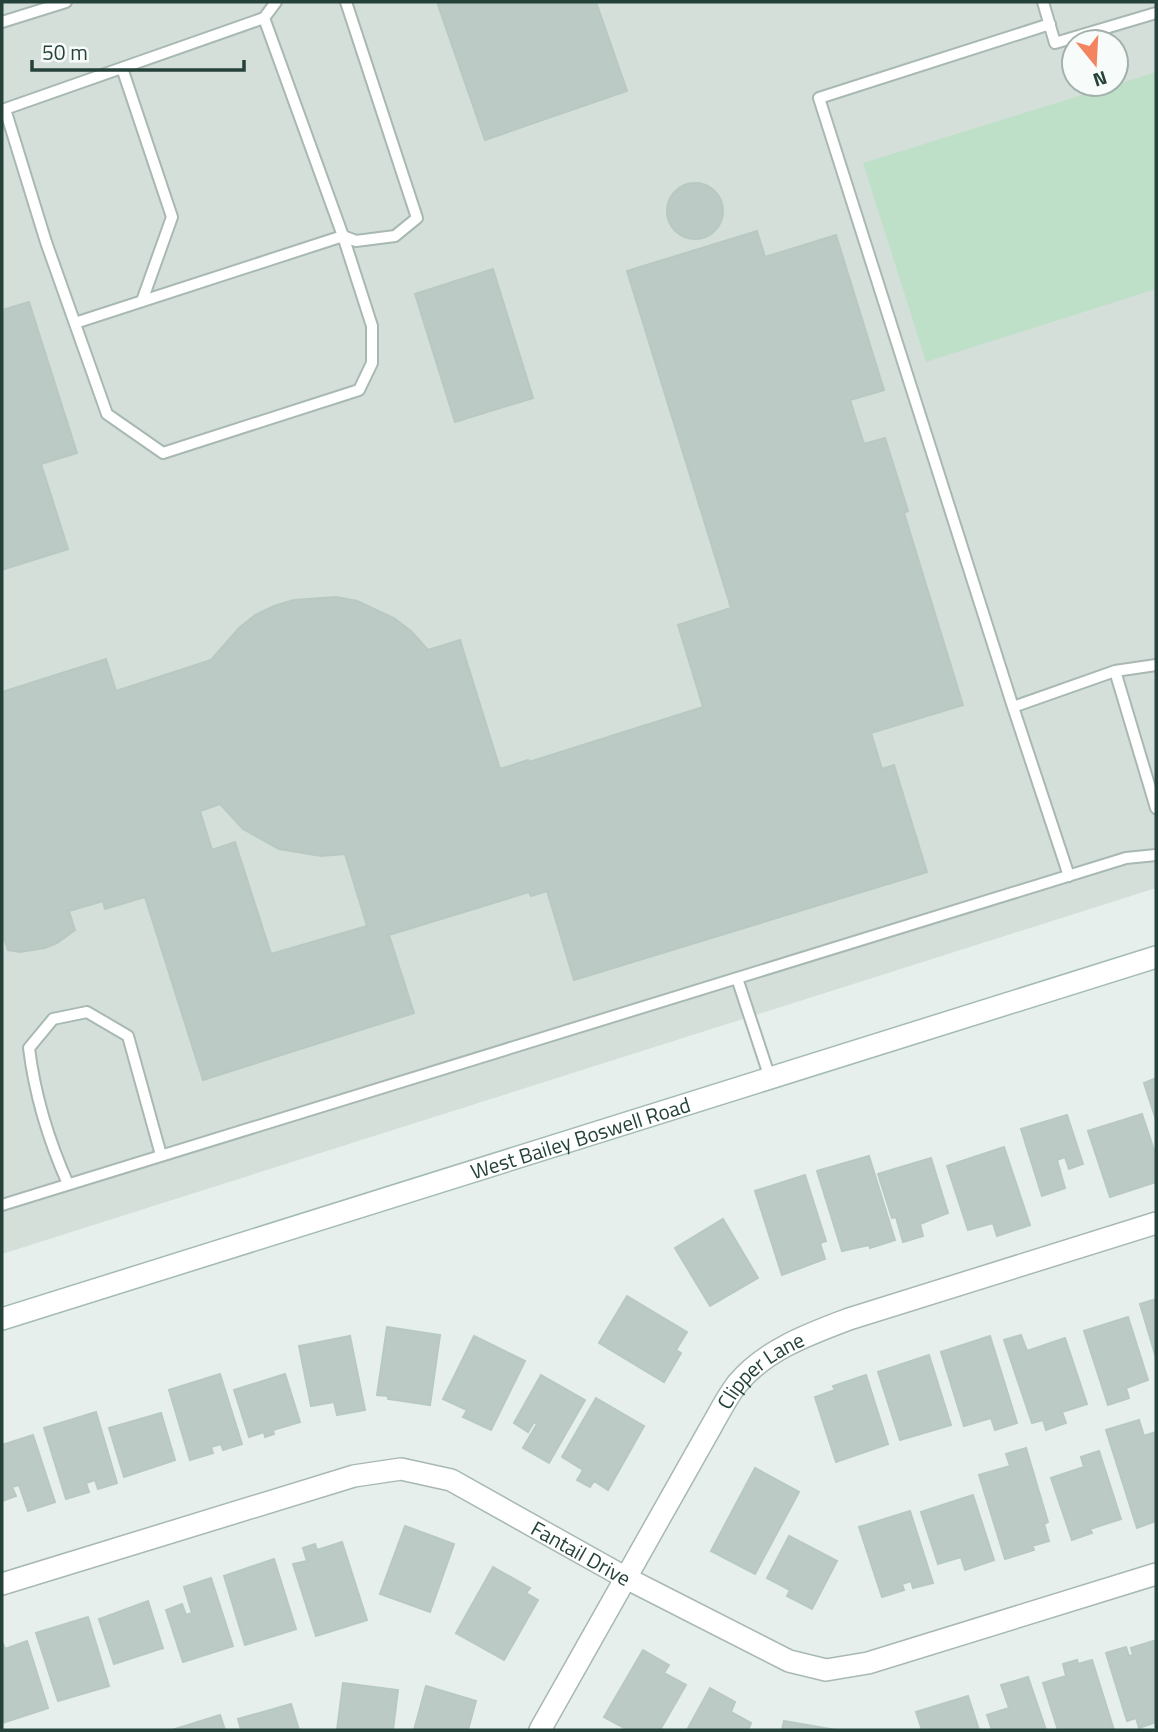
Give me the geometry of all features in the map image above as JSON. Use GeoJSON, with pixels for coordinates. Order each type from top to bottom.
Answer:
{"type":"FeatureCollection","features":[{"type":"Feature","properties":{"kind":"street","name":"West Bailey Boswell Road"},"geometry":{"type":"LineString","coordinates":[[2,1319],[1156,957]]}},
{"type":"Feature","properties":{"kind":"street","name":"Clipper Lane"},"geometry":{"type":"LineString","coordinates":[[540,1730],[737,1385],[764,1359],[800,1338],[849,1319],[1156,1223]]}},
{"type":"Feature","properties":{"kind":"street","name":"Fantail Drive"},"geometry":{"type":"LineString","coordinates":[[2,1584],[354,1476],[401,1469],[451,1480],[626,1578],[789,1661],[826,1670],[868,1663],[1156,1574]]}},
{"type":"Feature","properties":{"kind":"lane"},"geometry":{"type":"LineString","coordinates":[[2,22],[66,2]]}},
{"type":"Feature","properties":{"kind":"lane"},"geometry":{"type":"LineString","coordinates":[[264,19],[343,236],[372,326],[372,363],[359,390],[163,453],[107,414],[46,242],[3,103],[122,68],[264,19],[276,2]]}},
{"type":"Feature","properties":{"kind":"lane"},"geometry":{"type":"LineString","coordinates":[[75,323],[343,236],[356,241],[395,236],[417,218],[346,2]]}},
{"type":"Feature","properties":{"kind":"lane"},"geometry":{"type":"LineString","coordinates":[[1043,2],[1055,43],[1156,13]]}},
{"type":"Feature","properties":{"kind":"lane"},"geometry":{"type":"LineString","coordinates":[[1050,23],[818,98],[1069,876]]}},
{"type":"Feature","properties":{"kind":"lane"},"geometry":{"type":"LineString","coordinates":[[122,68],[172,217],[142,301]]}},
{"type":"Feature","properties":{"kind":"lane"},"geometry":{"type":"LineString","coordinates":[[1013,707],[1115,671],[1156,664]]}},
{"type":"Feature","properties":{"kind":"lane"},"geometry":{"type":"LineString","coordinates":[[1115,671],[1156,808]]}},
{"type":"Feature","properties":{"kind":"lane"},"geometry":{"type":"LineString","coordinates":[[2,1205],[1126,858],[1156,855]]}},
{"type":"Feature","properties":{"kind":"lane"},"geometry":{"type":"LineString","coordinates":[[737,978],[770,1078]]}},
{"type":"Feature","properties":{"kind":"lane"},"geometry":{"type":"LineString","coordinates":[[68,1184],[53,1150],[34,1086],[29,1048],[53,1019],[87,1012],[128,1036],[162,1156]]}},
{"type":"Feature","properties":{"kind":"shaded area"},"geometry":{"type":"Polygon","coordinates":[[[2,2],[1156,2],[1156,888],[2,1254],[2,2]]]}},
{"type":"Feature","properties":{"kind":"green space"},"geometry":{"type":"Polygon","coordinates":[[[1156,72],[1156,289],[926,362],[863,163],[1072,98],[1130,98],[1130,80],[1156,72]]]}},
{"type":"Feature","properties":{"kind":"building"},"geometry":{"type":"Polygon","coordinates":[[[437,2],[596,2],[627,91],[485,140],[437,2]]]}},
{"type":"Feature","properties":{"kind":"building"},"geometry":{"type":"Polygon","coordinates":[[[695,183],[706,185],[715,191],[721,200],[721,222],[715,231],[706,237],[695,239],[684,237],[675,231],[669,222],[667,211],[669,200],[675,191],[684,185],[695,183]]]}},
{"type":"Feature","properties":{"kind":"building"},"geometry":{"type":"Polygon","coordinates":[[[757,231],[765,257],[836,235],[884,390],[850,400],[864,444],[885,438],[908,511],[904,513],[963,705],[871,733],[882,769],[894,765],[927,872],[574,980],[547,891],[531,896],[529,892],[389,935],[414,1013],[203,1080],[145,897],[105,909],[103,901],[69,911],[75,930],[57,943],[20,952],[8,950],[2,932],[2,692],[106,659],[116,691],[211,660],[239,628],[255,615],[274,606],[294,600],[336,597],[357,601],[394,618],[411,631],[428,650],[460,640],[500,769],[703,707],[678,625],[731,608],[627,271],[757,231]],[[220,804],[200,811],[212,850],[235,842],[271,954],[367,926],[345,854],[321,856],[279,849],[243,829],[220,804]]]}},
{"type":"Feature","properties":{"kind":"building"},"geometry":{"type":"Polygon","coordinates":[[[493,269],[533,398],[455,422],[415,294],[493,269]]]}},
{"type":"Feature","properties":{"kind":"building"},"geometry":{"type":"Polygon","coordinates":[[[29,302],[77,453],[41,464],[68,549],[2,570],[2,310],[29,302]]]}},
{"type":"Feature","properties":{"kind":"building"},"geometry":{"type":"Polygon","coordinates":[[[1156,1078],[1156,1120],[1144,1083],[1156,1078]]]}},
{"type":"Feature","properties":{"kind":"building"},"geometry":{"type":"Polygon","coordinates":[[[1142,1114],[1156,1156],[1156,1182],[1110,1197],[1088,1131],[1142,1114]]]}},
{"type":"Feature","properties":{"kind":"building"},"geometry":{"type":"Polygon","coordinates":[[[1067,1115],[1083,1164],[1069,1169],[1065,1157],[1057,1160],[1065,1188],[1042,1196],[1021,1129],[1067,1115]]]}},
{"type":"Feature","properties":{"kind":"building"},"geometry":{"type":"Polygon","coordinates":[[[1004,1147],[1030,1225],[997,1236],[993,1223],[968,1230],[947,1166],[1004,1147]]]}},
{"type":"Feature","properties":{"kind":"building"},"geometry":{"type":"Polygon","coordinates":[[[869,1156],[895,1240],[870,1248],[869,1245],[842,1251],[817,1171],[869,1156]]]}},
{"type":"Feature","properties":{"kind":"building"},"geometry":{"type":"Polygon","coordinates":[[[931,1158],[948,1213],[920,1224],[923,1236],[903,1242],[878,1174],[931,1158]]]}},
{"type":"Feature","properties":{"kind":"building"},"geometry":{"type":"Polygon","coordinates":[[[805,1175],[826,1241],[820,1243],[825,1259],[782,1275],[755,1191],[805,1175]]]}},
{"type":"Feature","properties":{"kind":"building"},"geometry":{"type":"Polygon","coordinates":[[[723,1219],[758,1278],[710,1306],[675,1248],[723,1219]]]}},
{"type":"Feature","properties":{"kind":"building"},"geometry":{"type":"Polygon","coordinates":[[[627,1296],[687,1332],[676,1350],[681,1353],[664,1382],[599,1343],[627,1296]]]}},
{"type":"Feature","properties":{"kind":"building"},"geometry":{"type":"Polygon","coordinates":[[[1156,1299],[1156,1358],[1140,1304],[1156,1299]]]}},
{"type":"Feature","properties":{"kind":"building"},"geometry":{"type":"Polygon","coordinates":[[[1128,1317],[1148,1380],[1126,1388],[1129,1398],[1108,1405],[1084,1331],[1128,1317]]]}},
{"type":"Feature","properties":{"kind":"building"},"geometry":{"type":"Polygon","coordinates":[[[387,1327],[440,1335],[430,1405],[377,1395],[387,1327]]]}},
{"type":"Feature","properties":{"kind":"building"},"geometry":{"type":"Polygon","coordinates":[[[1021,1335],[1027,1351],[1065,1338],[1087,1404],[1062,1412],[1066,1423],[1046,1430],[1043,1420],[1032,1423],[1004,1340],[1021,1335]]]}},
{"type":"Feature","properties":{"kind":"building"},"geometry":{"type":"Polygon","coordinates":[[[350,1336],[365,1410],[337,1415],[334,1402],[311,1406],[299,1346],[350,1336]]]}},
{"type":"Feature","properties":{"kind":"building"},"geometry":{"type":"Polygon","coordinates":[[[474,1336],[525,1361],[491,1430],[463,1417],[467,1410],[443,1399],[474,1336]]]}},
{"type":"Feature","properties":{"kind":"building"},"geometry":{"type":"Polygon","coordinates":[[[990,1336],[1017,1423],[995,1430],[991,1418],[964,1426],[941,1352],[990,1336]]]}},
{"type":"Feature","properties":{"kind":"building"},"geometry":{"type":"Polygon","coordinates":[[[929,1355],[951,1425],[900,1440],[878,1372],[929,1355]]]}},
{"type":"Feature","properties":{"kind":"building"},"geometry":{"type":"Polygon","coordinates":[[[220,1374],[242,1444],[223,1450],[221,1444],[211,1447],[213,1453],[190,1460],[169,1390],[220,1374]]]}},
{"type":"Feature","properties":{"kind":"building"},"geometry":{"type":"Polygon","coordinates":[[[285,1374],[300,1422],[273,1430],[274,1434],[265,1437],[264,1432],[249,1437],[234,1390],[285,1374]]]}},
{"type":"Feature","properties":{"kind":"building"},"geometry":{"type":"Polygon","coordinates":[[[541,1375],[585,1400],[549,1463],[523,1448],[537,1424],[534,1422],[528,1432],[514,1423],[541,1375]]]}},
{"type":"Feature","properties":{"kind":"building"},"geometry":{"type":"Polygon","coordinates":[[[866,1375],[888,1444],[836,1462],[815,1397],[835,1390],[833,1386],[866,1375]]]}},
{"type":"Feature","properties":{"kind":"building"},"geometry":{"type":"Polygon","coordinates":[[[596,1398],[644,1426],[608,1490],[594,1481],[590,1487],[577,1480],[583,1470],[562,1457],[596,1398]]]}},
{"type":"Feature","properties":{"kind":"building"},"geometry":{"type":"Polygon","coordinates":[[[96,1412],[117,1483],[98,1489],[95,1480],[86,1483],[89,1492],[66,1499],[44,1428],[96,1412]]]}},
{"type":"Feature","properties":{"kind":"building"},"geometry":{"type":"Polygon","coordinates":[[[161,1413],[175,1460],[124,1477],[109,1428],[161,1413]]]}},
{"type":"Feature","properties":{"kind":"building"},"geometry":{"type":"Polygon","coordinates":[[[1139,1420],[1144,1436],[1156,1432],[1156,1521],[1137,1528],[1106,1430],[1139,1420]]]}},
{"type":"Feature","properties":{"kind":"building"},"geometry":{"type":"Polygon","coordinates":[[[33,1435],[55,1502],[28,1511],[19,1485],[12,1487],[16,1496],[2,1501],[2,1445],[33,1435]]]}},
{"type":"Feature","properties":{"kind":"building"},"geometry":{"type":"Polygon","coordinates":[[[1026,1448],[1048,1522],[1044,1524],[1049,1541],[1032,1546],[1034,1550],[1005,1559],[979,1475],[1010,1466],[1006,1454],[1026,1448]]]}},
{"type":"Feature","properties":{"kind":"building"},"geometry":{"type":"Polygon","coordinates":[[[1099,1451],[1121,1519],[1090,1529],[1092,1533],[1072,1540],[1051,1478],[1084,1467],[1081,1457],[1099,1451]]]}},
{"type":"Feature","properties":{"kind":"building"},"geometry":{"type":"Polygon","coordinates":[[[755,1468],[799,1492],[755,1574],[711,1551],[755,1468]]]}},
{"type":"Feature","properties":{"kind":"building"},"geometry":{"type":"Polygon","coordinates":[[[973,1495],[994,1560],[965,1570],[961,1557],[938,1564],[921,1512],[973,1495]]]}},
{"type":"Feature","properties":{"kind":"building"},"geometry":{"type":"Polygon","coordinates":[[[910,1511],[933,1583],[913,1588],[911,1581],[902,1584],[904,1590],[882,1597],[859,1527],[910,1511]]]}},
{"type":"Feature","properties":{"kind":"building"},"geometry":{"type":"Polygon","coordinates":[[[405,1526],[454,1544],[430,1612],[380,1594],[405,1526]]]}},
{"type":"Feature","properties":{"kind":"building"},"geometry":{"type":"Polygon","coordinates":[[[789,1536],[837,1561],[812,1609],[787,1596],[790,1590],[767,1578],[789,1536]]]}},
{"type":"Feature","properties":{"kind":"building"},"geometry":{"type":"Polygon","coordinates":[[[342,1542],[367,1620],[316,1636],[293,1564],[307,1561],[303,1548],[315,1544],[317,1550],[342,1542]]]}},
{"type":"Feature","properties":{"kind":"building"},"geometry":{"type":"Polygon","coordinates":[[[274,1559],[296,1629],[245,1645],[224,1576],[274,1559]]]}},
{"type":"Feature","properties":{"kind":"building"},"geometry":{"type":"Polygon","coordinates":[[[493,1567],[530,1588],[526,1593],[538,1600],[504,1660],[456,1633],[493,1567]]]}},
{"type":"Feature","properties":{"kind":"building"},"geometry":{"type":"Polygon","coordinates":[[[211,1578],[233,1646],[183,1662],[166,1610],[182,1604],[186,1615],[192,1613],[184,1587],[211,1578]]]}},
{"type":"Feature","properties":{"kind":"building"},"geometry":{"type":"Polygon","coordinates":[[[148,1601],[163,1648],[114,1664],[99,1619],[148,1601]]]}},
{"type":"Feature","properties":{"kind":"building"},"geometry":{"type":"Polygon","coordinates":[[[88,1617],[109,1686],[58,1701],[36,1633],[88,1617]]]}},
{"type":"Feature","properties":{"kind":"building"},"geometry":{"type":"Polygon","coordinates":[[[1156,1640],[1156,1722],[1139,1728],[1136,1718],[1127,1721],[1106,1653],[1126,1647],[1129,1656],[1133,1655],[1131,1648],[1156,1640]]]}},
{"type":"Feature","properties":{"kind":"building"},"geometry":{"type":"Polygon","coordinates":[[[27,1641],[48,1708],[2,1723],[2,1642],[5,1649],[27,1641]]]}},
{"type":"Feature","properties":{"kind":"building"},"geometry":{"type":"Polygon","coordinates":[[[643,1650],[669,1665],[664,1673],[686,1685],[660,1730],[628,1730],[604,1717],[643,1650]]]}},
{"type":"Feature","properties":{"kind":"building"},"geometry":{"type":"Polygon","coordinates":[[[1077,1660],[1078,1664],[1092,1660],[1114,1730],[1058,1730],[1043,1683],[1066,1676],[1063,1664],[1077,1660]]]}},
{"type":"Feature","properties":{"kind":"building"},"geometry":{"type":"Polygon","coordinates":[[[1028,1677],[1046,1730],[992,1730],[987,1715],[1009,1708],[1001,1685],[1028,1677]]]}},
{"type":"Feature","properties":{"kind":"building"},"geometry":{"type":"Polygon","coordinates":[[[343,1683],[398,1690],[393,1730],[337,1730],[343,1683]]]}},
{"type":"Feature","properties":{"kind":"building"},"geometry":{"type":"Polygon","coordinates":[[[426,1686],[476,1701],[468,1730],[414,1730],[426,1686]]]}},
{"type":"Feature","properties":{"kind":"building"},"geometry":{"type":"Polygon","coordinates":[[[710,1688],[735,1702],[731,1712],[751,1723],[748,1730],[687,1730],[710,1688]]]}},
{"type":"Feature","properties":{"kind":"building"},"geometry":{"type":"Polygon","coordinates":[[[968,1696],[979,1730],[922,1730],[916,1712],[968,1696]]]}},
{"type":"Feature","properties":{"kind":"building"},"geometry":{"type":"Polygon","coordinates":[[[291,1704],[299,1730],[241,1730],[238,1719],[291,1704]]]}},
{"type":"Feature","properties":{"kind":"building"},"geometry":{"type":"Polygon","coordinates":[[[220,1715],[225,1730],[172,1730],[220,1715]]]}},
{"type":"Feature","properties":{"kind":"building"},"geometry":{"type":"Polygon","coordinates":[[[784,1721],[836,1730],[782,1730],[784,1721]]]}}]}
